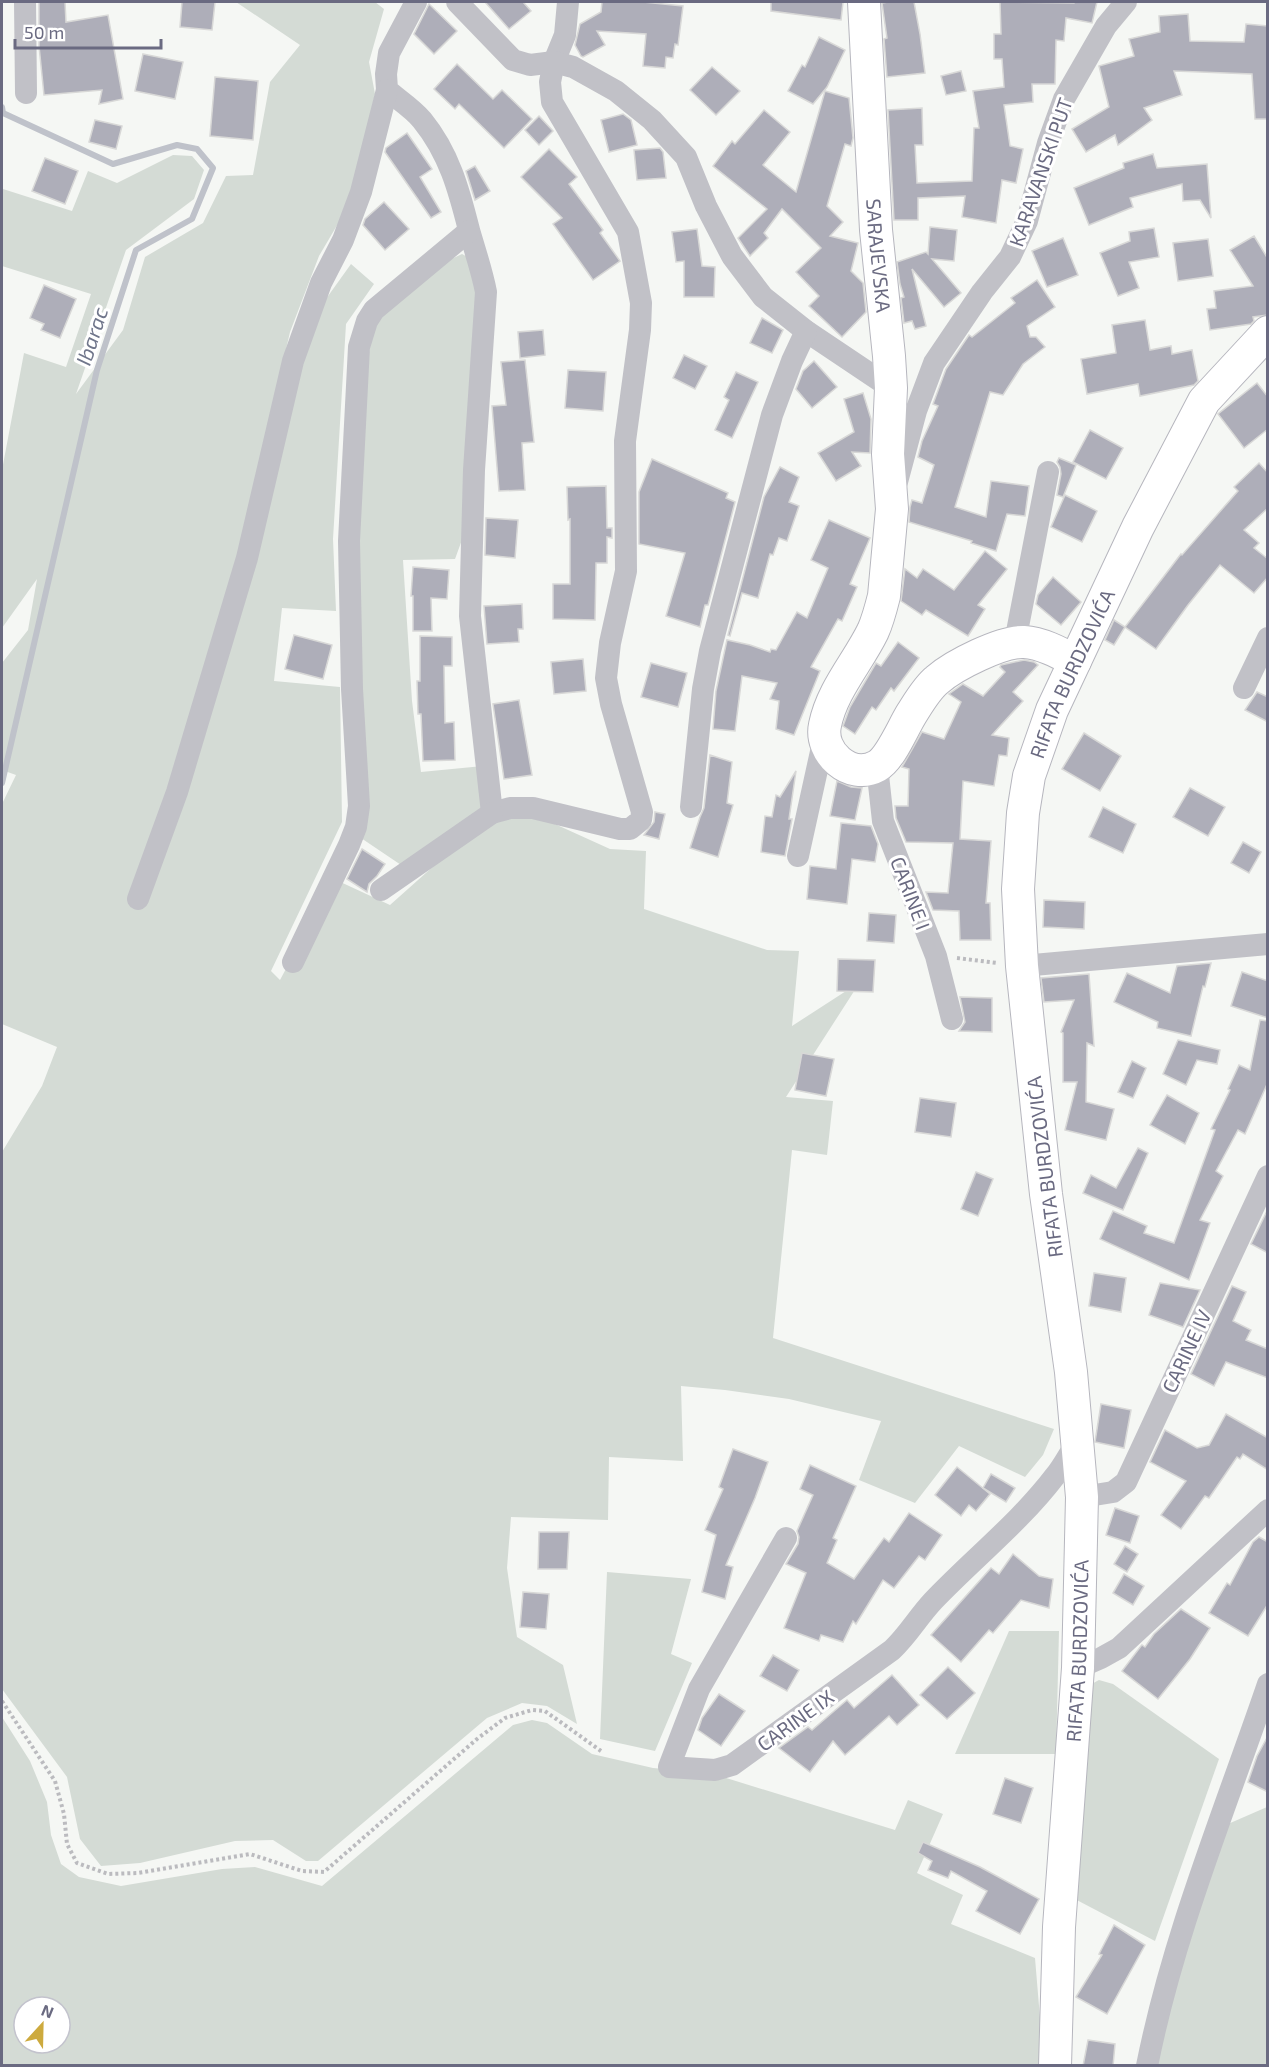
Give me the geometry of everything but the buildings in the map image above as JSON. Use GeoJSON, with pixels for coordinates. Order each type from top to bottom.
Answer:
{"type":"FeatureCollection","features":[{"type":"Feature","properties":{"kind":"street"},"geometry":{"type":"LineString","coordinates":[[25,2],[26,93]]}},
{"type":"Feature","properties":{"kind":"street"},"geometry":{"type":"LineString","coordinates":[[138,899],[177,792],[247,558],[293,361],[317,294],[343,240],[361,192],[387,90],[386,74],[389,53],[416,2]]}},
{"type":"Feature","properties":{"kind":"street"},"geometry":{"type":"LineString","coordinates":[[457,2],[513,60],[530,65],[554,62],[573,67],[616,91],[652,120],[686,157],[706,206],[732,256],[763,297],[806,331],[891,388]]}},
{"type":"Feature","properties":{"kind":"street"},"geometry":{"type":"LineString","coordinates":[[381,890],[492,813],[510,808],[533,808],[620,829],[630,829],[641,820],[642,812],[611,704],[606,678],[610,643],[626,571],[626,441],[640,330],[641,303],[628,232],[561,121],[552,102],[550,82],[554,62],[565,35],[568,2]]}},
{"type":"Feature","properties":{"kind":"street","name":"SARAJEVSKA"},"geometry":{"type":"LineString","coordinates":[[824,738],[830,708],[873,631],[881,609],[892,509],[888,454],[891,388],[876,230],[864,2]]}},
{"type":"Feature","properties":{"kind":"street","name":"KARAVANSKI PUT"},"geometry":{"type":"LineString","coordinates":[[892,509],[899,471],[916,411],[934,363],[982,292],[1010,257],[1027,221],[1048,143],[1064,99],[1106,26],[1126,2]]}},
{"type":"Feature","properties":{"kind":"street"},"geometry":{"type":"LineString","coordinates":[[387,90],[422,120],[448,159],[460,194],[486,292],[473,482],[470,616],[492,813]]}},
{"type":"Feature","properties":{"kind":"street"},"geometry":{"type":"LineString","coordinates":[[293,963],[349,845],[356,827],[359,806],[352,689],[349,541],[358,367],[362,334],[374,310],[469,231]]}},
{"type":"Feature","properties":{"kind":"street"},"geometry":{"type":"LineString","coordinates":[[691,807],[703,689],[710,651],[772,415],[806,331]]}},
{"type":"Feature","properties":{"kind":"street","name":"RIFATA BURDZOVIĆA"},"geometry":{"type":"LineString","coordinates":[[1055,2066],[1059,1927],[1078,1668],[1082,1497],[1071,1372],[1046,1194],[1022,966],[1018,889],[1023,813],[1029,776],[1052,710],[1138,527],[1204,401],[1268,332]]}},
{"type":"Feature","properties":{"kind":"street"},"geometry":{"type":"LineString","coordinates":[[1015,642],[1048,472]]}},
{"type":"Feature","properties":{"kind":"street"},"geometry":{"type":"LineString","coordinates":[[1244,688],[1268,638]]}},
{"type":"Feature","properties":{"kind":"street"},"geometry":{"type":"LineString","coordinates":[[824,738],[838,763],[850,768],[866,769],[877,766],[886,758],[917,704],[936,680],[960,665],[1015,642],[1042,646],[1075,661]]}},
{"type":"Feature","properties":{"kind":"street"},"geometry":{"type":"LineString","coordinates":[[798,856],[824,738]]}},
{"type":"Feature","properties":{"kind":"street","name":"CARINE I"},"geometry":{"type":"LineString","coordinates":[[877,766],[883,821],[936,956],[952,1019]]}},
{"type":"Feature","properties":{"kind":"street"},"geometry":{"type":"LineString","coordinates":[[1022,966],[1268,944]]}},
{"type":"Feature","properties":{"kind":"street","name":"CARINE IV"},"geometry":{"type":"LineString","coordinates":[[1082,1497],[1113,1492],[1126,1482],[1268,1176]]}},
{"type":"Feature","properties":{"kind":"street","name":"CARINE IX"},"geometry":{"type":"LineString","coordinates":[[786,1538],[699,1689],[669,1767],[715,1770],[732,1766],[892,1650],[906,1637],[933,1600],[1056,1475],[1078,1441]]}},
{"type":"Feature","properties":{"kind":"street"},"geometry":{"type":"LineString","coordinates":[[1078,1668],[1119,1648],[1268,1510]]}},
{"type":"Feature","properties":{"kind":"street"},"geometry":{"type":"LineString","coordinates":[[1147,2066],[1188,1909],[1268,1684]]}},
{"type":"Feature","properties":{"kind":"path"},"geometry":{"type":"LineString","coordinates":[[936,956],[1022,966]]}},
{"type":"Feature","properties":{"kind":"path"},"geometry":{"type":"LineString","coordinates":[[2,1701],[55,1780],[64,1814],[67,1844],[77,1863],[108,1874],[138,1873],[249,1854],[302,1871],[324,1872],[477,1738],[505,1718],[532,1710],[545,1711],[601,1751]]}},
{"type":"Feature","properties":{"kind":"shaded area"},"geometry":{"type":"Polygon","coordinates":[[[236,2],[375,2],[384,9],[369,62],[375,94],[353,189],[339,222],[319,256],[290,332],[245,527],[138,909],[308,324],[351,264],[374,284],[346,324],[333,539],[336,611],[282,608],[274,681],[340,687],[342,822],[271,971],[280,980],[334,879],[390,905],[492,814],[535,815],[610,849],[646,851],[644,909],[767,950],[799,951],[792,1026],[860,982],[786,1097],[833,1101],[827,1155],[792,1150],[773,1338],[1054,1429],[1043,1455],[1025,1477],[959,1446],[915,1503],[859,1480],[881,1421],[789,1399],[681,1386],[683,1461],[609,1457],[608,1520],[511,1517],[507,1568],[517,1637],[563,1665],[577,1724],[547,1706],[522,1703],[487,1718],[318,1861],[306,1861],[273,1840],[235,1841],[140,1863],[101,1866],[80,1839],[67,1777],[2,1689],[2,1152],[42,1086],[57,1047],[2,1024],[2,804],[16,775],[2,770],[2,663],[28,630],[37,579],[2,628],[2,470],[24,353],[66,367],[91,294],[2,266],[2,194],[3,189],[72,211],[88,171],[117,183],[173,155],[192,156],[204,170],[194,199],[126,250],[76,394],[123,330],[145,257],[203,223],[226,176],[253,175],[270,82],[300,45],[236,2]]]}},
{"type":"Feature","properties":{"kind":"shaded area"},"geometry":{"type":"Polygon","coordinates":[[[462,254],[475,261],[479,285],[463,537],[455,559],[403,560],[412,701],[421,772],[483,766],[489,801],[407,869],[361,838],[355,539],[364,378],[376,316],[428,270],[462,254]]]}},
{"type":"Feature","properties":{"kind":"shaded area"},"geometry":{"type":"Polygon","coordinates":[[[607,1572],[691,1579],[671,1654],[692,1663],[655,1751],[600,1739],[607,1572]]]}},
{"type":"Feature","properties":{"kind":"shaded area"},"geometry":{"type":"Polygon","coordinates":[[[1009,1631],[1059,1631],[1056,1754],[955,1754],[1009,1631]]]}},
{"type":"Feature","properties":{"kind":"shaded area"},"geometry":{"type":"Polygon","coordinates":[[[1099,1680],[1113,1684],[1219,1759],[1155,1941],[1071,1897],[1086,1687],[1099,1680]]]}},
{"type":"Feature","properties":{"kind":"shaded area"},"geometry":{"type":"Polygon","coordinates":[[[2,1717],[30,1761],[47,1802],[51,1835],[61,1864],[79,1877],[121,1886],[222,1869],[255,1867],[322,1886],[513,1725],[532,1720],[547,1723],[592,1754],[653,1768],[710,1773],[895,1830],[908,1800],[943,1814],[917,1873],[963,1895],[951,1924],[1035,1958],[1040,2018],[1039,2065],[2,2065],[2,1717]]]}},
{"type":"Feature","properties":{"kind":"shaded area"},"geometry":{"type":"Polygon","coordinates":[[[1267,1807],[1267,2065],[1157,2065],[1153,2026],[1228,1824],[1267,1807]]]}},
{"type":"Feature","properties":{"kind":"waterway","name":"Ibarac"},"geometry":{"type":"LineString","coordinates":[[2,107],[3,113],[113,164],[177,145],[197,149],[213,168],[192,219],[136,250],[97,370],[2,783]]}}]}
